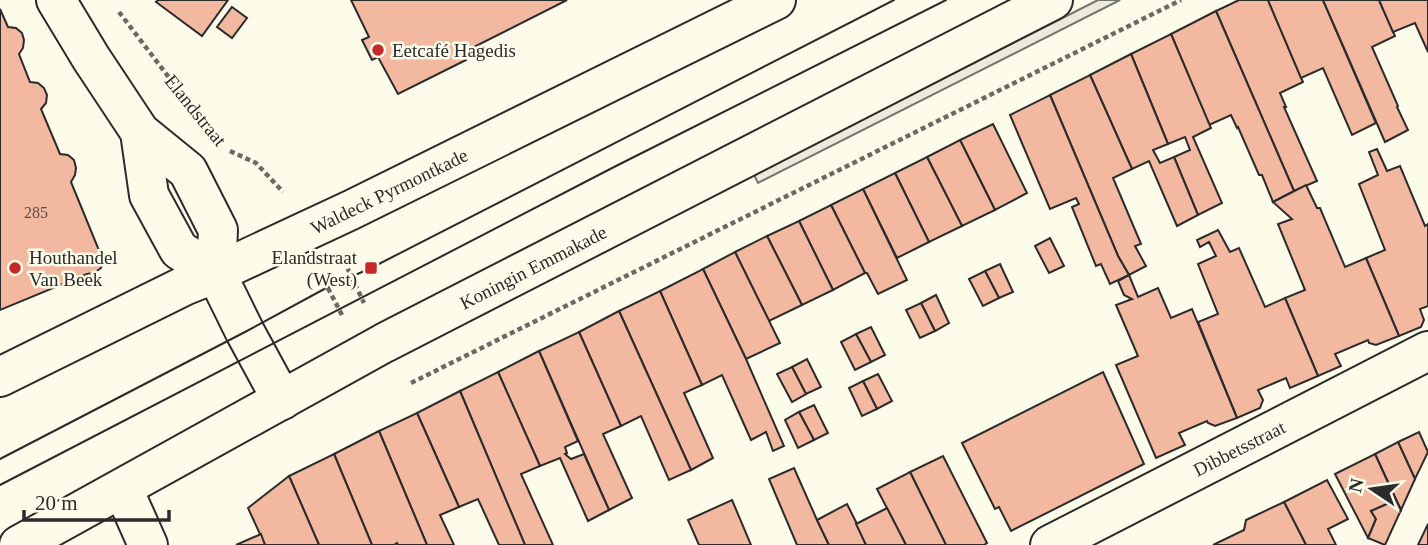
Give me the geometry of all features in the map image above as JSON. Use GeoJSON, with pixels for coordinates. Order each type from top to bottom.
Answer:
{"type":"FeatureCollection","features":[{"type":"Feature","properties":{"kind":"main road"},"geometry":{"type":"LineString","coordinates":[[56,0],[140,132],[188,171],[218,230],[216,273],[282,400]]}},
{"type":"Feature","properties":{"kind":"main road","name":"Waldeck Pyrmontkade"},"geometry":{"type":"LineString","coordinates":[[0,377],[186,285],[312,228],[776,0]]}},
{"type":"Feature","properties":{"kind":"main road","name":"Koningin Emmakade"},"geometry":{"type":"LineString","coordinates":[[19,545],[373,350],[1053,0]]}},
{"type":"Feature","properties":{"kind":"main road","name":"Dibbetsstraat"},"geometry":{"type":"LineString","coordinates":[[1050,545],[1428,351]]}},
{"type":"Feature","properties":{"kind":"main road"},"geometry":{"type":"LineString","coordinates":[[123,489],[148,545]]}},
{"type":"Feature","properties":{"kind":"path"},"geometry":{"type":"LineString","coordinates":[[312,228],[373,350],[406,386],[1181,0]]}},
{"type":"Feature","properties":{"kind":"path","name":"Elandstraat"},"geometry":{"type":"LineString","coordinates":[[118,11],[209,131]]}},
{"type":"Feature","properties":{"kind":"path","name":"Elandstraat"},"geometry":{"type":"LineString","coordinates":[[225,147],[256,163],[312,228],[373,350]]}},
{"type":"Feature","properties":{"kind":"shaded area"},"geometry":{"type":"Polygon","coordinates":[[[1098,0],[1120,0],[758,183],[754,175],[1098,0]]]}},
{"type":"Feature","properties":{"kind":"building"},"geometry":{"type":"Polygon","coordinates":[[[228,0],[202,36],[156,2],[228,0]]]}},
{"type":"Feature","properties":{"kind":"building"},"geometry":{"type":"Polygon","coordinates":[[[351,0],[567,0],[462,53],[466,60],[398,94],[378,57],[372,60],[362,40],[369,37],[351,0]]]}},
{"type":"Feature","properties":{"kind":"building"},"geometry":{"type":"Polygon","coordinates":[[[1239,0],[1268,0],[1303,82],[1280,93],[1317,181],[1294,191],[1216,11],[1239,0]]]}},
{"type":"Feature","properties":{"kind":"building"},"geometry":{"type":"Polygon","coordinates":[[[1268,0],[1323,0],[1376,123],[1352,135],[1323,68],[1301,78],[1268,0]]]}},
{"type":"Feature","properties":{"kind":"building"},"geometry":{"type":"Polygon","coordinates":[[[1323,0],[1379,0],[1395,36],[1372,47],[1408,130],[1385,142],[1323,0]]]}},
{"type":"Feature","properties":{"kind":"building"},"geometry":{"type":"Polygon","coordinates":[[[1379,0],[1428,0],[1428,52],[1415,23],[1393,32],[1379,0]]]}},
{"type":"Feature","properties":{"kind":"building"},"geometry":{"type":"Polygon","coordinates":[[[232,7],[247,18],[232,38],[217,27],[232,7]]]}},
{"type":"Feature","properties":{"kind":"building"},"geometry":{"type":"Polygon","coordinates":[[[0,9],[8,27],[16,28],[22,33],[23,48],[19,54],[30,82],[38,83],[47,95],[46,103],[41,109],[60,154],[68,155],[74,160],[76,168],[71,182],[103,261],[101,268],[94,273],[0,310],[0,9]]]}},
{"type":"Feature","properties":{"kind":"building"},"geometry":{"type":"Polygon","coordinates":[[[1216,11],[1294,191],[1273,202],[1231,115],[1209,125],[1171,34],[1216,11]]]}},
{"type":"Feature","properties":{"kind":"building"},"geometry":{"type":"Polygon","coordinates":[[[1171,34],[1211,128],[1193,137],[1222,203],[1198,215],[1174,157],[1190,150],[1185,137],[1168,144],[1131,54],[1171,34]]]}},
{"type":"Feature","properties":{"kind":"building"},"geometry":{"type":"Polygon","coordinates":[[[1131,54],[1168,144],[1153,150],[1160,163],[1174,157],[1198,215],[1177,226],[1149,161],[1132,169],[1090,75],[1131,54]]]}},
{"type":"Feature","properties":{"kind":"building"},"geometry":{"type":"Polygon","coordinates":[[[1090,75],[1132,169],[1113,178],[1141,244],[1135,246],[1146,266],[1129,275],[1118,256],[1050,95],[1090,75]]]}},
{"type":"Feature","properties":{"kind":"building"},"geometry":{"type":"Polygon","coordinates":[[[1050,95],[1118,256],[1129,275],[1110,284],[1101,264],[1096,266],[1072,207],[1079,204],[1076,198],[1050,209],[1010,115],[1050,95]]]}},
{"type":"Feature","properties":{"kind":"building"},"geometry":{"type":"Polygon","coordinates":[[[993,124],[1027,193],[995,210],[960,140],[993,124]]]}},
{"type":"Feature","properties":{"kind":"building"},"geometry":{"type":"Polygon","coordinates":[[[960,140],[995,210],[962,226],[927,157],[960,140]]]}},
{"type":"Feature","properties":{"kind":"building"},"geometry":{"type":"Polygon","coordinates":[[[1377,149],[1387,171],[1400,166],[1425,226],[1428,224],[1428,306],[1420,309],[1424,320],[1421,327],[1399,336],[1366,258],[1385,250],[1359,184],[1378,175],[1369,152],[1377,149]]]}},
{"type":"Feature","properties":{"kind":"building"},"geometry":{"type":"Polygon","coordinates":[[[927,157],[962,226],[929,242],[895,173],[927,157]]]}},
{"type":"Feature","properties":{"kind":"building"},"geometry":{"type":"Polygon","coordinates":[[[895,173],[929,242],[897,258],[863,189],[895,173]]]}},
{"type":"Feature","properties":{"kind":"building"},"geometry":{"type":"Polygon","coordinates":[[[1306,185],[1317,208],[1320,208],[1345,267],[1366,258],[1399,336],[1376,345],[1368,340],[1335,354],[1341,366],[1318,376],[1285,298],[1305,290],[1278,224],[1292,219],[1273,202],[1306,185]]]}},
{"type":"Feature","properties":{"kind":"building"},"geometry":{"type":"Polygon","coordinates":[[[863,189],[907,280],[878,294],[831,205],[863,189]]]}},
{"type":"Feature","properties":{"kind":"building"},"geometry":{"type":"Polygon","coordinates":[[[831,205],[865,273],[833,290],[799,221],[831,205]]]}},
{"type":"Feature","properties":{"kind":"building"},"geometry":{"type":"Polygon","coordinates":[[[799,221],[833,290],[802,305],[767,236],[799,221]]]}},
{"type":"Feature","properties":{"kind":"building"},"geometry":{"type":"Polygon","coordinates":[[[1218,230],[1230,252],[1239,248],[1265,307],[1285,298],[1318,376],[1290,388],[1286,378],[1258,390],[1263,400],[1260,408],[1237,418],[1198,322],[1218,314],[1198,264],[1216,256],[1209,242],[1200,247],[1197,240],[1218,230]]]}},
{"type":"Feature","properties":{"kind":"building"},"geometry":{"type":"Polygon","coordinates":[[[767,236],[802,305],[769,321],[735,252],[767,236]]]}},
{"type":"Feature","properties":{"kind":"building"},"geometry":{"type":"Polygon","coordinates":[[[1050,238],[1064,266],[1049,273],[1035,246],[1050,238]]]}},
{"type":"Feature","properties":{"kind":"building"},"geometry":{"type":"Polygon","coordinates":[[[735,252],[780,343],[746,359],[703,269],[735,252]]]}},
{"type":"Feature","properties":{"kind":"building"},"geometry":{"type":"Polygon","coordinates":[[[1000,264],[1013,292],[999,298],[985,271],[1000,264]]]}},
{"type":"Feature","properties":{"kind":"building"},"geometry":{"type":"Polygon","coordinates":[[[703,269],[784,446],[773,451],[766,432],[751,440],[722,375],[702,385],[660,291],[703,269]]]}},
{"type":"Feature","properties":{"kind":"building"},"geometry":{"type":"Polygon","coordinates":[[[985,271],[999,298],[983,306],[969,279],[985,271]]]}},
{"type":"Feature","properties":{"kind":"building"},"geometry":{"type":"Polygon","coordinates":[[[1129,275],[1138,297],[1158,288],[1171,318],[1192,309],[1237,418],[1215,426],[1207,421],[1179,433],[1185,445],[1156,458],[1116,365],[1138,356],[1116,305],[1132,299],[1124,295],[1118,281],[1129,275]]]}},
{"type":"Feature","properties":{"kind":"building"},"geometry":{"type":"Polygon","coordinates":[[[660,291],[702,385],[684,393],[713,458],[691,470],[619,311],[660,291]]]}},
{"type":"Feature","properties":{"kind":"building"},"geometry":{"type":"Polygon","coordinates":[[[936,295],[949,323],[935,331],[921,303],[936,295]]]}},
{"type":"Feature","properties":{"kind":"building"},"geometry":{"type":"Polygon","coordinates":[[[921,303],[935,331],[920,338],[906,310],[921,303]]]}},
{"type":"Feature","properties":{"kind":"building"},"geometry":{"type":"Polygon","coordinates":[[[619,311],[691,470],[669,480],[641,416],[621,426],[579,332],[619,311]]]}},
{"type":"Feature","properties":{"kind":"building"},"geometry":{"type":"Polygon","coordinates":[[[871,327],[885,355],[871,362],[856,334],[871,327]]]}},
{"type":"Feature","properties":{"kind":"building"},"geometry":{"type":"Polygon","coordinates":[[[579,332],[621,426],[603,434],[632,498],[609,510],[539,351],[579,332]]]}},
{"type":"Feature","properties":{"kind":"building"},"geometry":{"type":"Polygon","coordinates":[[[856,334],[871,362],[855,370],[841,342],[856,334]]]}},
{"type":"Feature","properties":{"kind":"building"},"geometry":{"type":"Polygon","coordinates":[[[539,351],[578,441],[565,447],[565,454],[571,459],[584,454],[609,510],[588,521],[560,458],[540,466],[498,372],[539,351]]]}},
{"type":"Feature","properties":{"kind":"building"},"geometry":{"type":"Polygon","coordinates":[[[807,359],[821,387],[806,394],[792,367],[807,359]]]}},
{"type":"Feature","properties":{"kind":"building"},"geometry":{"type":"Polygon","coordinates":[[[792,367],[806,394],[792,402],[777,374],[792,367]]]}},
{"type":"Feature","properties":{"kind":"building"},"geometry":{"type":"Polygon","coordinates":[[[498,372],[540,466],[521,474],[553,545],[525,545],[460,391],[498,372]]]}},
{"type":"Feature","properties":{"kind":"building"},"geometry":{"type":"Polygon","coordinates":[[[1103,372],[1144,464],[1011,531],[999,507],[995,509],[962,443],[1103,372]]]}},
{"type":"Feature","properties":{"kind":"building"},"geometry":{"type":"Polygon","coordinates":[[[878,374],[892,401],[877,409],[863,381],[878,374]]]}},
{"type":"Feature","properties":{"kind":"building"},"geometry":{"type":"Polygon","coordinates":[[[863,381],[877,409],[862,416],[849,388],[863,381]]]}},
{"type":"Feature","properties":{"kind":"building"},"geometry":{"type":"Polygon","coordinates":[[[460,391],[525,545],[499,545],[478,499],[459,507],[417,413],[460,391]]]}},
{"type":"Feature","properties":{"kind":"building"},"geometry":{"type":"Polygon","coordinates":[[[814,405],[828,433],[814,440],[799,412],[814,405]]]}},
{"type":"Feature","properties":{"kind":"building"},"geometry":{"type":"Polygon","coordinates":[[[799,412],[814,440],[798,448],[785,420],[799,412]]]}},
{"type":"Feature","properties":{"kind":"building"},"geometry":{"type":"Polygon","coordinates":[[[417,413],[459,507],[440,515],[454,545],[427,545],[379,431],[417,413]]]}},
{"type":"Feature","properties":{"kind":"building"},"geometry":{"type":"Polygon","coordinates":[[[379,431],[427,545],[372,545],[334,454],[379,431]]]}},
{"type":"Feature","properties":{"kind":"building"},"geometry":{"type":"Polygon","coordinates":[[[1419,432],[1428,452],[1415,479],[1398,442],[1419,432]]]}},
{"type":"Feature","properties":{"kind":"building"},"geometry":{"type":"Polygon","coordinates":[[[1398,442],[1415,479],[1401,510],[1375,454],[1398,442]]]}},
{"type":"Feature","properties":{"kind":"building"},"geometry":{"type":"Polygon","coordinates":[[[334,454],[372,545],[319,545],[289,476],[334,454]]]}},
{"type":"Feature","properties":{"kind":"building"},"geometry":{"type":"Polygon","coordinates":[[[1375,454],[1396,500],[1371,511],[1376,519],[1368,538],[1335,474],[1375,454]]]}},
{"type":"Feature","properties":{"kind":"building"},"geometry":{"type":"Polygon","coordinates":[[[943,456],[987,543],[984,545],[946,545],[910,472],[943,456]]]}},
{"type":"Feature","properties":{"kind":"building"},"geometry":{"type":"Polygon","coordinates":[[[794,468],[829,545],[797,545],[769,479],[794,468]]]}},
{"type":"Feature","properties":{"kind":"building"},"geometry":{"type":"Polygon","coordinates":[[[910,472],[946,545],[906,545],[877,489],[910,472]]]}},
{"type":"Feature","properties":{"kind":"building"},"geometry":{"type":"Polygon","coordinates":[[[289,476],[319,545],[265,545],[248,508],[289,476]]]}},
{"type":"Feature","properties":{"kind":"building"},"geometry":{"type":"Polygon","coordinates":[[[1327,480],[1348,519],[1328,529],[1336,545],[1306,545],[1284,502],[1327,480]]]}},
{"type":"Feature","properties":{"kind":"building"},"geometry":{"type":"Polygon","coordinates":[[[732,500],[751,545],[699,545],[688,520],[732,500]]]}},
{"type":"Feature","properties":{"kind":"building"},"geometry":{"type":"Polygon","coordinates":[[[1396,500],[1401,510],[1385,545],[1368,538],[1376,519],[1371,511],[1396,500]]]}},
{"type":"Feature","properties":{"kind":"building"},"geometry":{"type":"Polygon","coordinates":[[[1284,502],[1306,545],[1213,545],[1244,530],[1246,520],[1284,502]]]}},
{"type":"Feature","properties":{"kind":"building"},"geometry":{"type":"Polygon","coordinates":[[[847,504],[866,545],[829,545],[817,520],[847,504]]]}},
{"type":"Feature","properties":{"kind":"building"},"geometry":{"type":"Polygon","coordinates":[[[887,508],[906,545],[866,545],[856,524],[887,508]]]}},
{"type":"Feature","properties":{"kind":"building"},"geometry":{"type":"Polygon","coordinates":[[[1428,524],[1428,545],[1418,545],[1428,524]]]}},
{"type":"Feature","properties":{"kind":"building"},"geometry":{"type":"Polygon","coordinates":[[[261,534],[265,545],[236,545],[261,534]]]}},
{"type":"Feature","properties":{"kind":"tram line"},"geometry":{"type":"LineString","coordinates":[[0,459],[328,287],[371,268],[894,0]]}},
{"type":"Feature","properties":{"kind":"tram line"},"geometry":{"type":"LineString","coordinates":[[0,485],[616,166],[946,0]]}},
{"type":"Feature","properties":{"kind":"place","name":"Eetcafé Hagedis"},"geometry":{"type":"Point","coordinates":[378,50]}},
{"type":"Feature","properties":{"kind":"place","name":"Houthandel Van Beek"},"geometry":{"type":"Point","coordinates":[15,268]}},
{"type":"Feature","properties":{"kind":"place","name":"Elandstraat (West)"},"geometry":{"type":"Point","coordinates":[371,268]}}]}
